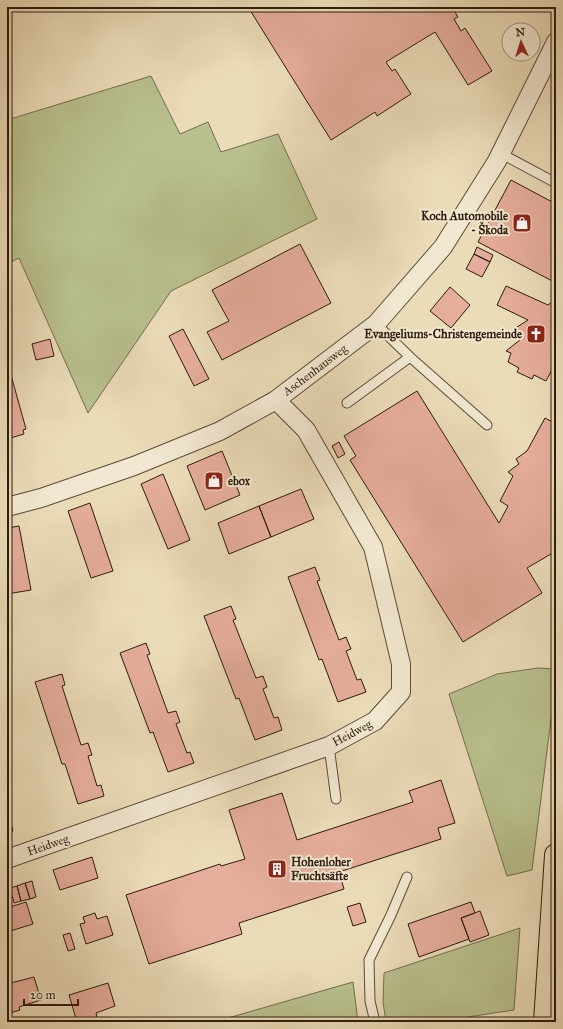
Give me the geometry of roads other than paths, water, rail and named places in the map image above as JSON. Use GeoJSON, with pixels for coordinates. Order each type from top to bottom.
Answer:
{"type":"FeatureCollection","features":[{"type":"Feature","properties":{"kind":"main road"},"geometry":{"type":"LineString","coordinates":[[544,1022],[556,855]]}},
{"type":"Feature","properties":{"kind":"street","name":"Aschenhausweg"},"geometry":{"type":"LineString","coordinates":[[7,507],[41,498],[134,466],[220,431],[276,400],[376,324],[443,247],[497,161],[556,42]]}},
{"type":"Feature","properties":{"kind":"street","name":"Heidweg"},"geometry":{"type":"LineString","coordinates":[[7,859],[329,746],[375,721],[401,692],[401,664],[373,547],[306,430],[276,400]]}},
{"type":"Feature","properties":{"kind":"lane"},"geometry":{"type":"LineString","coordinates":[[500,154],[556,183]]}},
{"type":"Feature","properties":{"kind":"lane"},"geometry":{"type":"LineString","coordinates":[[376,324],[410,357],[487,424]]}},
{"type":"Feature","properties":{"kind":"lane"},"geometry":{"type":"LineString","coordinates":[[347,403],[410,357]]}},
{"type":"Feature","properties":{"kind":"lane"},"geometry":{"type":"LineString","coordinates":[[329,746],[336,799]]}},
{"type":"Feature","properties":{"kind":"lane"},"geometry":{"type":"LineString","coordinates":[[375,1022],[370,1001],[369,960],[391,916],[407,877]]}},
{"type":"Feature","properties":{"kind":"place","name":"Koch Automobile - Škoda"},"geometry":{"type":"Point","coordinates":[522,223]}},
{"type":"Feature","properties":{"kind":"place","name":"Evangeliums-Christengemeinde"},"geometry":{"type":"Point","coordinates":[536,334]}},
{"type":"Feature","properties":{"kind":"place","name":"ebox"},"geometry":{"type":"Point","coordinates":[214,481]}},
{"type":"Feature","properties":{"kind":"place","name":"Hohenloher Fruchtsäfte"},"geometry":{"type":"Point","coordinates":[277,869]}}]}
